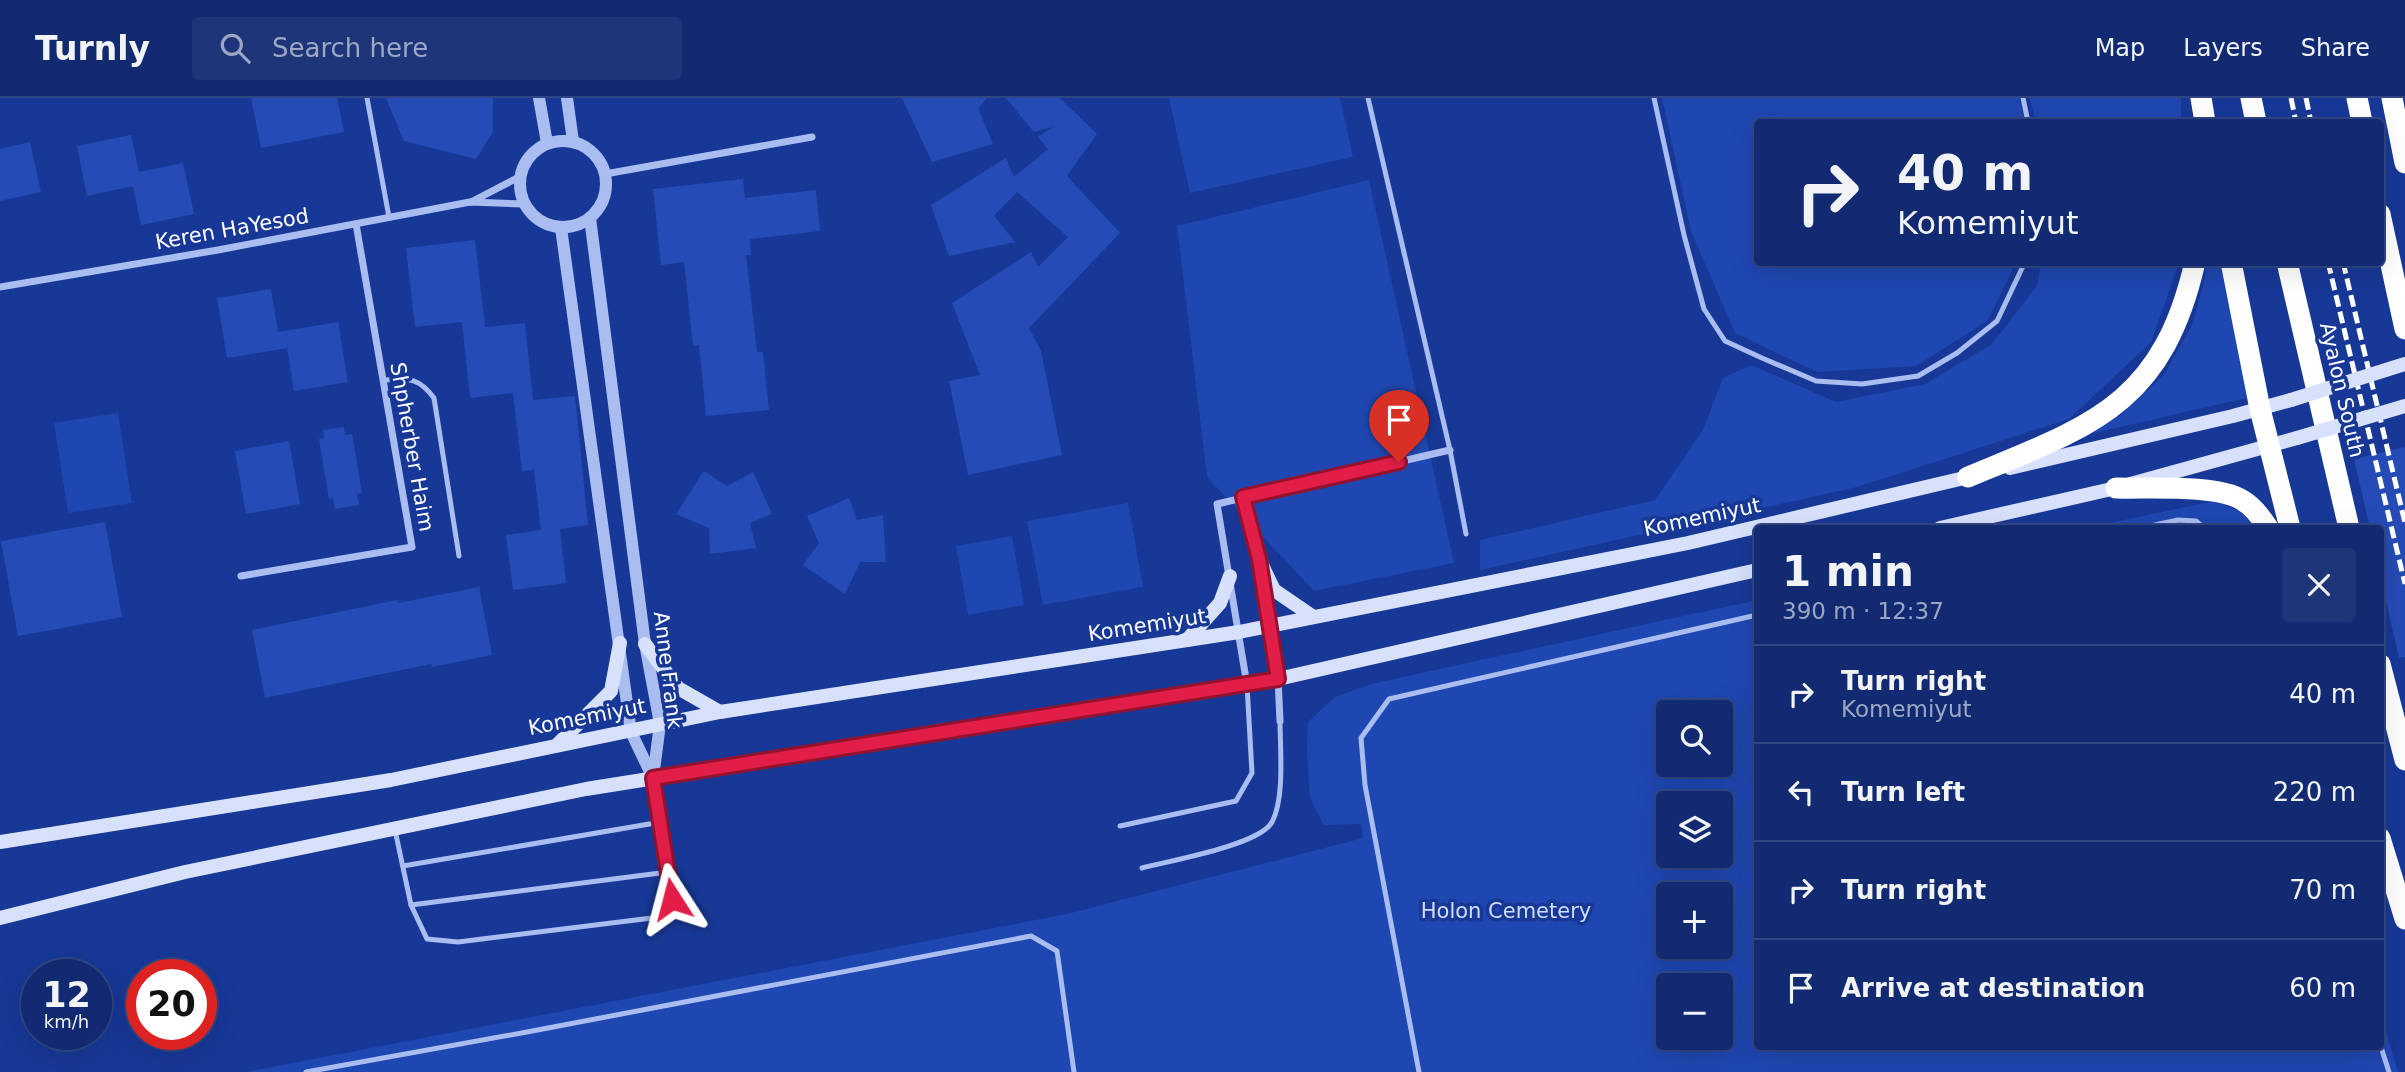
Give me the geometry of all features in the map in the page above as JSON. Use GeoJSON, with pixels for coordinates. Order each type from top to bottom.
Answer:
{"type":"FeatureCollection","features":[{"type":"Feature","properties":{"kind":"highway"},"geometry":{"type":"LineString","coordinates":[[2202,98],[2206,119]]}},
{"type":"Feature","properties":{"kind":"highway"},"geometry":{"type":"LineString","coordinates":[[2251,98],[2255,119]]}},
{"type":"Feature","properties":{"kind":"highway"},"geometry":{"type":"LineString","coordinates":[[2357,98],[2361,119]]}},
{"type":"Feature","properties":{"kind":"highway"},"geometry":{"type":"LineString","coordinates":[[2393,98],[2405,136]]}},
{"type":"Feature","properties":{"kind":"highway"},"geometry":{"type":"LineString","coordinates":[[2393,98],[2405,163]]}},
{"type":"Feature","properties":{"kind":"highway"},"geometry":{"type":"LineString","coordinates":[[2384,232],[2405,329]]}},
{"type":"Feature","properties":{"kind":"highway"},"geometry":{"type":"LineString","coordinates":[[1968,477],[2068,435],[2110,410],[2132,391],[2174,332],[2194,266]]}},
{"type":"Feature","properties":{"kind":"highway"},"geometry":{"type":"LineString","coordinates":[[2232,266],[2260,409],[2289,525]]}},
{"type":"Feature","properties":{"kind":"highway","name":"Ayalon South"},"geometry":{"type":"LineString","coordinates":[[2288,266],[2348,525]]}},
{"type":"Feature","properties":{"kind":"highway"},"geometry":{"type":"LineString","coordinates":[[2116,488],[2214,491],[2231,494],[2253,508],[2266,525]]}},
{"type":"Feature","properties":{"kind":"highway"},"geometry":{"type":"LineString","coordinates":[[2384,679],[2405,760]]}},
{"type":"Feature","properties":{"kind":"highway"},"geometry":{"type":"LineString","coordinates":[[2384,851],[2405,919]]}},
{"type":"Feature","properties":{"kind":"main road","name":"Komemiyut"},"geometry":{"type":"LineString","coordinates":[[1764,525],[2260,409],[2405,364]]}},
{"type":"Feature","properties":{"kind":"main road"},"geometry":{"type":"LineString","coordinates":[[1953,525],[2116,488],[2405,406]]}},
{"type":"Feature","properties":{"kind":"main road","name":"Komemiyut"},"geometry":{"type":"LineString","coordinates":[[0,842],[391,780],[720,712],[1239,632],[1268,624],[1688,543],[1754,527]]}},
{"type":"Feature","properties":{"kind":"main road"},"geometry":{"type":"LineString","coordinates":[[1259,559],[1274,590],[1312,616]]}},
{"type":"Feature","properties":{"kind":"main road"},"geometry":{"type":"LineString","coordinates":[[0,918],[186,872],[586,789],[1278,679],[1754,571]]}},
{"type":"Feature","properties":{"kind":"main road"},"geometry":{"type":"LineString","coordinates":[[1187,640],[1220,603],[1230,576]]}},
{"type":"Feature","properties":{"kind":"main road"},"geometry":{"type":"LineString","coordinates":[[558,744],[611,691],[620,643]]}},
{"type":"Feature","properties":{"kind":"main road"},"geometry":{"type":"LineString","coordinates":[[645,644],[678,688],[720,712]]}},
{"type":"Feature","properties":{"kind":"street"},"geometry":{"type":"LineString","coordinates":[[539,98],[547,143]]}},
{"type":"Feature","properties":{"kind":"street"},"geometry":{"type":"LineString","coordinates":[[567,98],[573,141]]}},
{"type":"Feature","properties":{"kind":"street"},"geometry":{"type":"LineString","coordinates":[[605,174],[812,137]]}},
{"type":"Feature","properties":{"kind":"street"},"geometry":{"type":"LineString","coordinates":[[558,140],[573,141],[598,158],[605,174],[606,192],[600,207],[590,218],[577,226],[561,228],[539,220],[523,204],[519,177],[524,163],[534,151],[558,140]]}},
{"type":"Feature","properties":{"kind":"street","name":"Keren HaYesod"},"geometry":{"type":"LineString","coordinates":[[470,202],[519,177]]}},
{"type":"Feature","properties":{"kind":"street","name":"Keren HaYesod"},"geometry":{"type":"LineString","coordinates":[[0,287],[470,202],[523,204]]}},
{"type":"Feature","properties":{"kind":"street","name":"Anne Frank"},"geometry":{"type":"LineString","coordinates":[[590,218],[645,644],[660,724],[653,778]]}},
{"type":"Feature","properties":{"kind":"street","name":"Shpherber Haim"},"geometry":{"type":"LineString","coordinates":[[241,576],[412,547],[356,224]]}},
{"type":"Feature","properties":{"kind":"street","name":"Anne Frank"},"geometry":{"type":"LineString","coordinates":[[561,228],[631,732],[653,778]]}},
{"type":"Feature","properties":{"kind":"street"},"geometry":{"type":"LineString","coordinates":[[1247,685],[1217,504],[1450,450]]}},
{"type":"Feature","properties":{"kind":"street"},"geometry":{"type":"LineString","coordinates":[[1243,497],[1259,559],[1278,679],[1280,721]]}},
{"type":"Feature","properties":{"kind":"lane"},"geometry":{"type":"LineString","coordinates":[[367,98],[390,217]]}},
{"type":"Feature","properties":{"kind":"lane"},"geometry":{"type":"LineString","coordinates":[[1368,98],[1450,450],[1466,534]]}},
{"type":"Feature","properties":{"kind":"lane"},"geometry":{"type":"LineString","coordinates":[[1654,98],[1684,236],[1704,309],[1725,341],[1772,363],[1816,381],[1862,383],[1918,376],[1958,353],[1997,321],[2023,266]]}},
{"type":"Feature","properties":{"kind":"lane"},"geometry":{"type":"LineString","coordinates":[[2024,98],[2028,119]]}},
{"type":"Feature","properties":{"kind":"lane"},"geometry":{"type":"LineString","coordinates":[[383,380],[412,379],[426,386],[434,398],[459,556]]}},
{"type":"Feature","properties":{"kind":"lane"},"geometry":{"type":"LineString","coordinates":[[2155,525],[2178,520],[2196,521],[2201,525]]}},
{"type":"Feature","properties":{"kind":"lane"},"geometry":{"type":"LineString","coordinates":[[1419,1072],[1365,785],[1361,738],[1389,699],[1754,616]]}},
{"type":"Feature","properties":{"kind":"lane"},"geometry":{"type":"LineString","coordinates":[[1120,826],[1236,801],[1252,773],[1247,685]]}},
{"type":"Feature","properties":{"kind":"lane"},"geometry":{"type":"LineString","coordinates":[[1142,868],[1249,841],[1272,824],[1281,789],[1280,721]]}},
{"type":"Feature","properties":{"kind":"lane"},"geometry":{"type":"LineString","coordinates":[[395,830],[411,905],[427,939],[458,942],[652,918],[672,899],[653,778]]}},
{"type":"Feature","properties":{"kind":"lane"},"geometry":{"type":"LineString","coordinates":[[403,866],[661,822]]}},
{"type":"Feature","properties":{"kind":"lane"},"geometry":{"type":"LineString","coordinates":[[411,905],[668,872]]}},
{"type":"Feature","properties":{"kind":"lane"},"geometry":{"type":"LineString","coordinates":[[306,1072],[1031,936],[1057,951],[1073,1072]]}},
{"type":"Feature","properties":{"kind":"lane"},"geometry":{"type":"LineString","coordinates":[[2382,1050],[2389,1072]]}},
{"type":"Feature","properties":{"kind":"green space"},"geometry":{"type":"Polygon","coordinates":[[[1169,98],[1340,98],[1353,157],[1190,193],[1169,98]]]}},
{"type":"Feature","properties":{"kind":"green space"},"geometry":{"type":"Polygon","coordinates":[[[1662,98],[2019,98],[2024,119],[1754,119],[1754,266],[2014,266],[1987,321],[1916,366],[1817,372],[1735,333],[1691,231],[1662,98]]]}},
{"type":"Feature","properties":{"kind":"green space"},"geometry":{"type":"Polygon","coordinates":[[[2030,98],[2181,98],[2181,119],[2035,119],[2030,98]]]}},
{"type":"Feature","properties":{"kind":"green space"},"geometry":{"type":"Polygon","coordinates":[[[1369,180],[1454,563],[1314,591],[1207,477],[1177,226],[1369,180]]]}},
{"type":"Feature","properties":{"kind":"green space"},"geometry":{"type":"Polygon","coordinates":[[[2040,266],[2178,266],[2151,342],[2069,419],[1857,487],[1480,570],[1480,540],[1655,500],[1703,430],[1723,378],[1751,365],[1836,402],[1925,384],[1992,344],[2037,286],[2040,266]]]}},
{"type":"Feature","properties":{"kind":"green space"},"geometry":{"type":"Polygon","coordinates":[[[2206,266],[2221,266],[2247,398],[2085,435],[2119,416],[2164,375],[2193,323],[2206,266]]]}},
{"type":"Feature","properties":{"kind":"green space"},"geometry":{"type":"Polygon","coordinates":[[[118,413],[132,503],[68,513],[54,423],[118,413]]]}},
{"type":"Feature","properties":{"kind":"green space"},"geometry":{"type":"Polygon","coordinates":[[[2214,501],[2244,512],[2250,525],[2100,525],[2214,501]]]}},
{"type":"Feature","properties":{"kind":"green space"},"geometry":{"type":"Polygon","coordinates":[[[1128,503],[1143,587],[1043,605],[1027,521],[1128,503]]]}},
{"type":"Feature","properties":{"kind":"green space"},"geometry":{"type":"Polygon","coordinates":[[[1012,536],[1024,605],[968,615],[956,546],[1012,536]]]}},
{"type":"Feature","properties":{"kind":"green space","name":"Holon Cemetery"},"geometry":{"type":"Polygon","coordinates":[[[1754,601],[1754,1050],[2384,1050],[2384,1025],[2398,1072],[246,1072],[1067,914],[1363,838],[1361,824],[1324,825],[1310,798],[1308,722],[1335,697],[1371,684],[1754,601]]]}},
{"type":"Feature","properties":{"kind":"building"},"geometry":{"type":"Polygon","coordinates":[[[251,98],[337,98],[344,132],[261,148],[251,98]]]}},
{"type":"Feature","properties":{"kind":"building"},"geometry":{"type":"Polygon","coordinates":[[[386,98],[493,98],[493,132],[476,159],[404,141],[386,98]]]}},
{"type":"Feature","properties":{"kind":"building"},"geometry":{"type":"Polygon","coordinates":[[[902,98],[987,98],[978,108],[993,144],[932,162],[902,98]]]}},
{"type":"Feature","properties":{"kind":"building"},"geometry":{"type":"Polygon","coordinates":[[[1006,98],[1060,98],[1097,134],[1067,176],[1120,233],[1029,328],[1041,351],[1062,455],[968,475],[949,381],[980,375],[952,303],[1031,252],[1038,267],[1068,237],[1017,192],[994,216],[1015,242],[949,256],[931,205],[1006,158],[1014,177],[1048,149],[1038,137],[1055,126],[1034,132],[1006,98]]]}},
{"type":"Feature","properties":{"kind":"building"},"geometry":{"type":"Polygon","coordinates":[[[131,135],[139,172],[183,163],[194,214],[141,225],[133,186],[87,196],[77,146],[131,135]]]}},
{"type":"Feature","properties":{"kind":"building"},"geometry":{"type":"Polygon","coordinates":[[[30,142],[41,192],[0,201],[0,149],[30,142]]]}},
{"type":"Feature","properties":{"kind":"building"},"geometry":{"type":"Polygon","coordinates":[[[743,179],[745,198],[816,190],[820,231],[750,239],[751,255],[746,255],[757,352],[763,352],[769,410],[706,416],[699,345],[693,346],[684,262],[661,265],[653,189],[743,179]]]}},
{"type":"Feature","properties":{"kind":"building"},"geometry":{"type":"Polygon","coordinates":[[[475,240],[485,327],[525,323],[533,400],[575,396],[588,525],[560,529],[566,583],[513,590],[506,535],[541,530],[534,470],[522,471],[513,393],[470,398],[462,322],[415,327],[406,248],[475,240]]]}},
{"type":"Feature","properties":{"kind":"building"},"geometry":{"type":"Polygon","coordinates":[[[271,289],[278,332],[338,322],[348,382],[294,391],[287,348],[227,358],[217,298],[271,289]]]}},
{"type":"Feature","properties":{"kind":"building"},"geometry":{"type":"Polygon","coordinates":[[[344,427],[345,435],[352,434],[362,493],[357,494],[359,505],[335,509],[333,498],[329,499],[319,439],[324,438],[323,430],[344,427]]]}},
{"type":"Feature","properties":{"kind":"building"},"geometry":{"type":"Polygon","coordinates":[[[289,441],[300,504],[246,514],[235,451],[289,441]]]}},
{"type":"Feature","properties":{"kind":"building"},"geometry":{"type":"Polygon","coordinates":[[[2405,447],[2405,657],[2399,658],[2384,592],[2384,525],[2369,525],[2354,459],[2405,447]]]}},
{"type":"Feature","properties":{"kind":"building"},"geometry":{"type":"Polygon","coordinates":[[[704,471],[727,486],[753,472],[772,514],[750,523],[756,548],[710,554],[709,528],[676,514],[704,471]]]}},
{"type":"Feature","properties":{"kind":"building"},"geometry":{"type":"Polygon","coordinates":[[[849,498],[857,520],[883,515],[886,562],[860,562],[845,594],[803,565],[819,543],[807,516],[849,498]]]}},
{"type":"Feature","properties":{"kind":"building"},"geometry":{"type":"Polygon","coordinates":[[[105,522],[122,617],[18,636],[1,541],[105,522]]]}},
{"type":"Feature","properties":{"kind":"building"},"geometry":{"type":"Polygon","coordinates":[[[479,587],[492,655],[432,667],[431,664],[265,698],[252,630],[397,600],[398,603],[479,587]]]}},
{"type":"Feature","properties":{"kind":"railway"},"geometry":{"type":"LineString","coordinates":[[2291,98],[2295,119]]}},
{"type":"Feature","properties":{"kind":"railway"},"geometry":{"type":"LineString","coordinates":[[2306,98],[2310,119]]}},
{"type":"Feature","properties":{"kind":"railway"},"geometry":{"type":"LineString","coordinates":[[2329,266],[2405,584]]}},
{"type":"Feature","properties":{"kind":"railway"},"geometry":{"type":"LineString","coordinates":[[2344,266],[2405,523]]}},
{"type":"Feature","properties":{"kind":"route"},"geometry":{"type":"LineString","coordinates":[[672,899],[653,778],[1278,679],[1259,559],[1243,497],[1399,462]]}}]}
